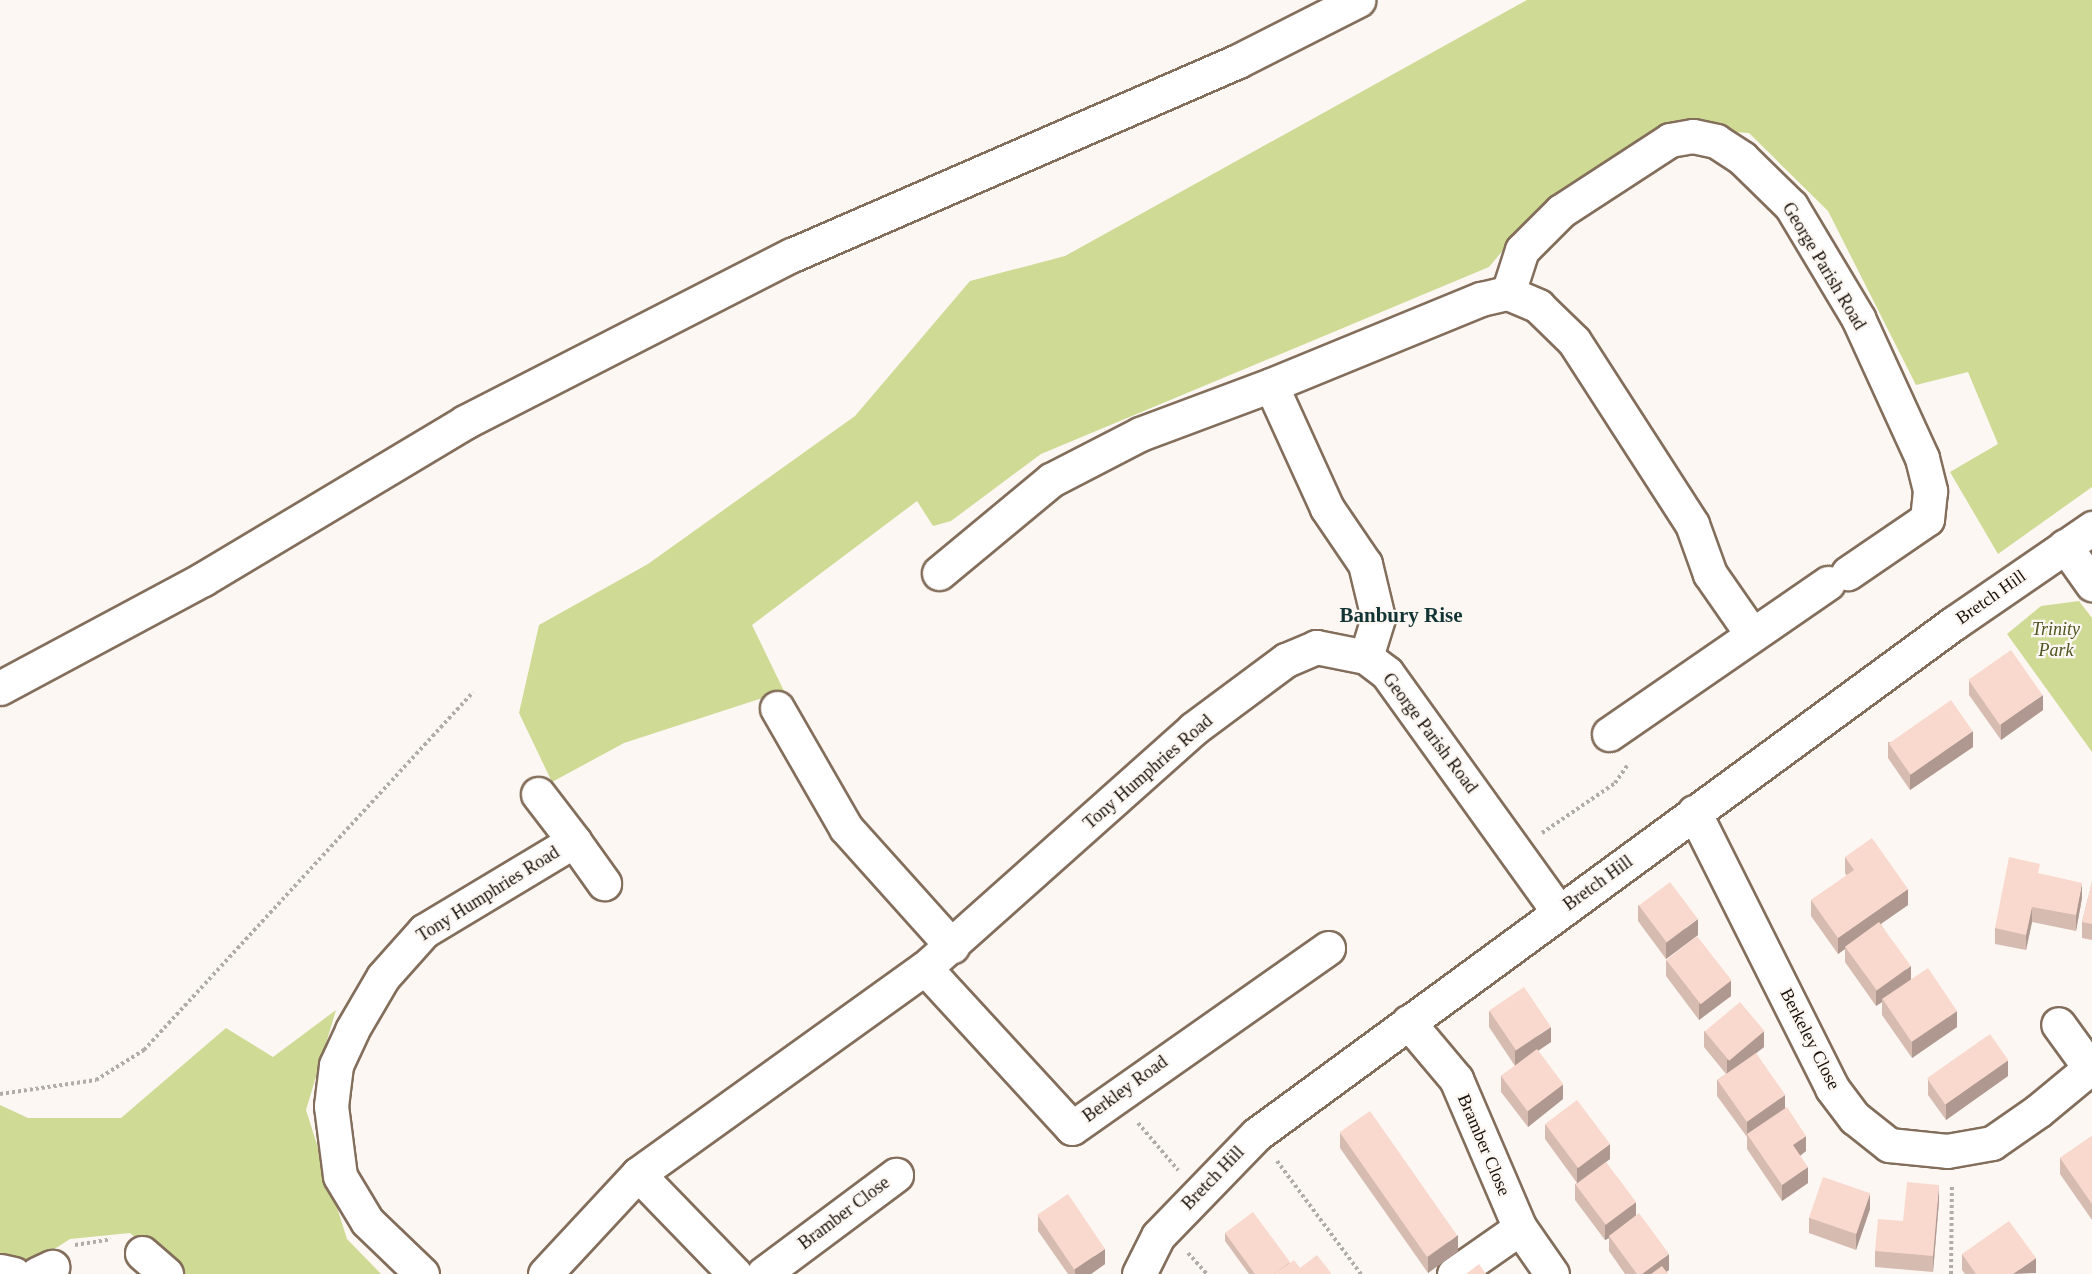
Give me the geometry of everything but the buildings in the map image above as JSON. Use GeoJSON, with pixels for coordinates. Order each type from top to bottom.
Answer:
{"type":"FeatureCollection","features":[{"type":"Feature","properties":{"kind":"street"},"geometry":{"type":"LineString","coordinates":[[0,688],[203,579],[465,422],[792,255],[1238,61],[1358,0]]}},
{"type":"Feature","properties":{"kind":"street","name":"George Parish Road"},"geometry":{"type":"LineString","coordinates":[[1508,293],[1522,250],[1562,211],[1670,140],[1693,136],[1716,141],[1742,158],[1791,206],[1858,318],[1922,458],[1930,491],[1927,519],[1686,676],[1609,734]]}},
{"type":"Feature","properties":{"kind":"street"},"geometry":{"type":"LineString","coordinates":[[939,573],[1052,480],[1140,434],[1271,385],[1481,299],[1508,293],[1538,306],[1574,341],[1692,524],[1710,574],[1751,633]]}},
{"type":"Feature","properties":{"kind":"street","name":"George Parish Road"},"geometry":{"type":"LineString","coordinates":[[1271,385],[1327,508],[1365,564],[1378,618],[1366,657],[1387,673],[1558,911]]}},
{"type":"Feature","properties":{"kind":"street","name":"Bretch Hill"},"geometry":{"type":"LineString","coordinates":[[1139,1274],[1158,1236],[1197,1193],[1257,1134],[1694,812],[2092,528]]}},
{"type":"Feature","properties":{"kind":"street"},"geometry":{"type":"LineString","coordinates":[[2065,546],[2092,584]]}},
{"type":"Feature","properties":{"kind":"street","name":"Tony Humphries Road"},"geometry":{"type":"LineString","coordinates":[[545,1274],[638,1174],[925,968],[1193,729],[1286,660],[1316,647],[1366,657]]}},
{"type":"Feature","properties":{"kind":"street"},"geometry":{"type":"LineString","coordinates":[[777,708],[846,828],[952,946]]}},
{"type":"Feature","properties":{"kind":"street"},"geometry":{"type":"LineString","coordinates":[[538,794],[574,841]]}},
{"type":"Feature","properties":{"kind":"street","name":"Berkeley Close"},"geometry":{"type":"LineString","coordinates":[[1694,812],[1832,1088],[1855,1118],[1889,1145],[1952,1150],[1992,1143],[2091,1069],[2058,1024]]}},
{"type":"Feature","properties":{"kind":"street","name":"Tony Humphries Road"},"geometry":{"type":"LineString","coordinates":[[422,1274],[368,1221],[340,1176],[331,1106],[336,1065],[369,998],[412,942],[574,841],[604,883]]}},
{"type":"Feature","properties":{"kind":"street","name":"Berkley Road"},"geometry":{"type":"LineString","coordinates":[[925,968],[1072,1128],[1328,948]]}},
{"type":"Feature","properties":{"kind":"street","name":"Bramber Close"},"geometry":{"type":"LineString","coordinates":[[1408,1022],[1456,1079],[1520,1228],[1552,1274]]}},
{"type":"Feature","properties":{"kind":"street"},"geometry":{"type":"LineString","coordinates":[[638,1174],[735,1274]]}},
{"type":"Feature","properties":{"kind":"street","name":"Bramber Close"},"geometry":{"type":"LineString","coordinates":[[763,1274],[896,1174]]}},
{"type":"Feature","properties":{"kind":"street"},"geometry":{"type":"LineString","coordinates":[[1454,1274],[1520,1228]]}},
{"type":"Feature","properties":{"kind":"street"},"geometry":{"type":"LineString","coordinates":[[0,1271],[14,1274]]}},
{"type":"Feature","properties":{"kind":"path"},"geometry":{"type":"LineString","coordinates":[[0,1094],[96,1080],[144,1050],[473,692]]}},
{"type":"Feature","properties":{"kind":"path"},"geometry":{"type":"LineString","coordinates":[[1116,1096],[1197,1193]]}},
{"type":"Feature","properties":{"kind":"path"},"geometry":{"type":"LineString","coordinates":[[1257,1134],[1361,1274]]}},
{"type":"Feature","properties":{"kind":"path"},"geometry":{"type":"LineString","coordinates":[[1951,1274],[1952,1150]]}},
{"type":"Feature","properties":{"kind":"path"},"geometry":{"type":"LineString","coordinates":[[45,1271],[77,1242],[111,1239],[154,1264]]}},
{"type":"Feature","properties":{"kind":"green space"},"geometry":{"type":"Polygon","coordinates":[[[1527,0],[2092,0],[2092,487],[1998,554],[1950,472],[1998,444],[1968,372],[1916,385],[1828,211],[1749,133],[1668,127],[1540,206],[1489,267],[1041,454],[951,521],[933,526],[917,501],[752,625],[784,691],[624,743],[552,782],[519,713],[539,625],[648,564],[855,416],[970,281],[1065,256],[1527,0]]]}},
{"type":"Feature","properties":{"kind":"green space","name":"Trinity Park"},"geometry":{"type":"Polygon","coordinates":[[[2079,601],[2092,618],[2092,752],[2007,634],[2041,606],[2079,601]]]}},
{"type":"Feature","properties":{"kind":"green space"},"geometry":{"type":"Polygon","coordinates":[[[336,1010],[306,1110],[347,1239],[381,1274],[177,1274],[130,1233],[70,1239],[26,1267],[0,1256],[0,1105],[28,1118],[121,1118],[226,1028],[273,1057],[336,1010]]]}},
{"type":"Feature","properties":{"kind":"district","name":"Banbury Rise"},"geometry":{"type":"Point","coordinates":[1401,615]}}]}
